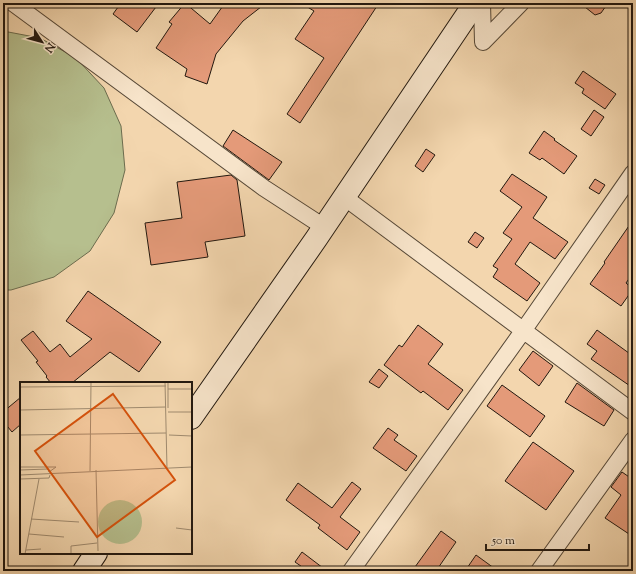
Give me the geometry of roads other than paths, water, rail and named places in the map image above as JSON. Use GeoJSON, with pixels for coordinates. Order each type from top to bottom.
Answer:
{"type":"FeatureCollection","features":[{"type":"Feature","properties":{"kind":"main road"},"geometry":{"type":"LineString","coordinates":[[192,417],[324,227],[475,3]]}},
{"type":"Feature","properties":{"kind":"main road"},"geometry":{"type":"LineString","coordinates":[[84,571],[95,554]]}},
{"type":"Feature","properties":{"kind":"street"},"geometry":{"type":"LineString","coordinates":[[13,3],[264,188],[324,227]]}},
{"type":"Feature","properties":{"kind":"street"},"geometry":{"type":"LineString","coordinates":[[482,3],[483,42],[521,3]]}},
{"type":"Feature","properties":{"kind":"street"},"geometry":{"type":"LineString","coordinates":[[351,571],[523,331],[633,172]]}},
{"type":"Feature","properties":{"kind":"street"},"geometry":{"type":"LineString","coordinates":[[344,197],[633,412]]}},
{"type":"Feature","properties":{"kind":"street"},"geometry":{"type":"LineString","coordinates":[[539,571],[633,440]]}}]}
